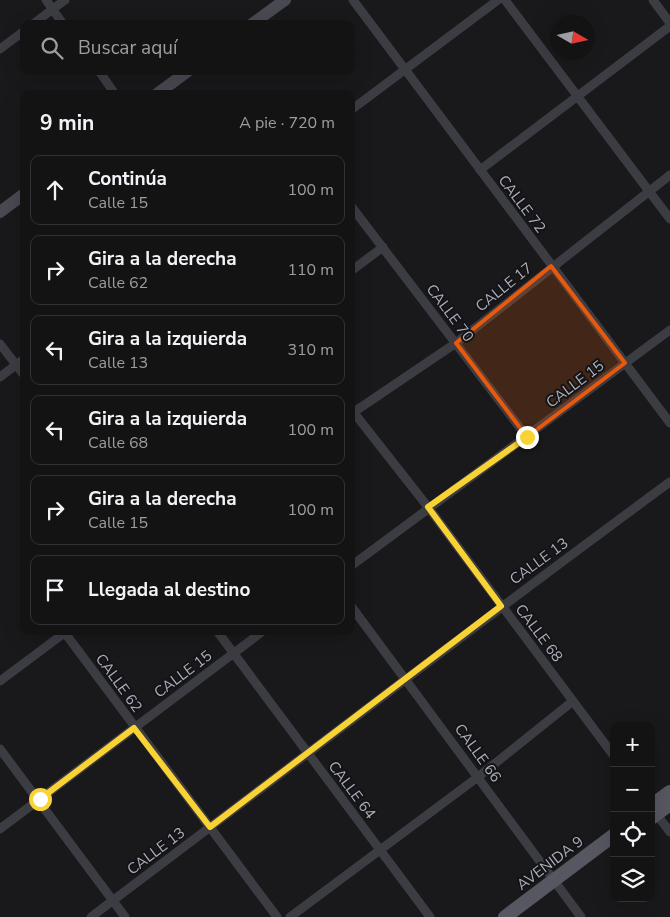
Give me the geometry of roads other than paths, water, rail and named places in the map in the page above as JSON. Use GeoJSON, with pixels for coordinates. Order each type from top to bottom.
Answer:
{"type":"FeatureCollection","features":[{"type":"Feature","properties":{"kind":"main road"},"geometry":{"type":"LineString","coordinates":[[655,809],[670,792]]}},
{"type":"Feature","properties":{"kind":"main road"},"geometry":{"type":"LineString","coordinates":[[655,810],[670,804]]}},
{"type":"Feature","properties":{"kind":"main road","name":"AVENIDA 9"},"geometry":{"type":"LineString","coordinates":[[521,917],[610,838]]}},
{"type":"Feature","properties":{"kind":"main road","name":"AVENIDA 9"},"geometry":{"type":"LineString","coordinates":[[505,917],[610,850]]}},
{"type":"Feature","properties":{"kind":"street"},"geometry":{"type":"LineString","coordinates":[[46,0],[60,20]]}},
{"type":"Feature","properties":{"kind":"street"},"geometry":{"type":"LineString","coordinates":[[39,20],[65,0]]}},
{"type":"Feature","properties":{"kind":"street"},"geometry":{"type":"LineString","coordinates":[[258,20],[285,0]]}},
{"type":"Feature","properties":{"kind":"street","name":"CALLE 72"},"geometry":{"type":"LineString","coordinates":[[353,0],[670,423]]}},
{"type":"Feature","properties":{"kind":"street"},"geometry":{"type":"LineString","coordinates":[[355,107],[498,0]]}},
{"type":"Feature","properties":{"kind":"street"},"geometry":{"type":"LineString","coordinates":[[505,0],[670,219]]}},
{"type":"Feature","properties":{"kind":"street"},"geometry":{"type":"LineString","coordinates":[[480,170],[670,24],[653,0]]}},
{"type":"Feature","properties":{"kind":"street"},"geometry":{"type":"LineString","coordinates":[[0,49],[20,34]]}},
{"type":"Feature","properties":{"kind":"street"},"geometry":{"type":"LineString","coordinates":[[102,75],[113,90]]}},
{"type":"Feature","properties":{"kind":"street"},"geometry":{"type":"LineString","coordinates":[[162,90],[183,75]]}},
{"type":"Feature","properties":{"kind":"street","name":"CALLE 17"},"geometry":{"type":"LineString","coordinates":[[355,410],[456,343],[670,175]]}},
{"type":"Feature","properties":{"kind":"street"},"geometry":{"type":"LineString","coordinates":[[0,212],[20,197]]}},
{"type":"Feature","properties":{"kind":"street","name":"CALLE 70"},"geometry":{"type":"LineString","coordinates":[[355,211],[527,437]]}},
{"type":"Feature","properties":{"kind":"street"},"geometry":{"type":"LineString","coordinates":[[355,268],[383,247]]}},
{"type":"Feature","properties":{"kind":"street","name":"CALLE 15"},"geometry":{"type":"LineString","coordinates":[[355,563],[428,507],[527,437],[670,330]]}},
{"type":"Feature","properties":{"kind":"street"},"geometry":{"type":"LineString","coordinates":[[0,344],[20,362],[0,377]]}},
{"type":"Feature","properties":{"kind":"street","name":"CALLE 68"},"geometry":{"type":"LineString","coordinates":[[355,416],[428,507],[610,751]]}},
{"type":"Feature","properties":{"kind":"street","name":"CALLE 13"},"geometry":{"type":"LineString","coordinates":[[91,917],[407,680],[501,606],[670,482]]}},
{"type":"Feature","properties":{"kind":"street","name":"CALLE 66"},"geometry":{"type":"LineString","coordinates":[[355,611],[556,885],[582,917]]}},
{"type":"Feature","properties":{"kind":"street"},"geometry":{"type":"LineString","coordinates":[[0,680],[62,635]]}},
{"type":"Feature","properties":{"kind":"street","name":"CALLE 62"},"geometry":{"type":"LineString","coordinates":[[68,635],[134,728],[277,917]]}},
{"type":"Feature","properties":{"kind":"street","name":"CALLE 64"},"geometry":{"type":"LineString","coordinates":[[220,635],[430,917]]}},
{"type":"Feature","properties":{"kind":"street","name":"CALLE 15"},"geometry":{"type":"LineString","coordinates":[[0,829],[257,635]]}},
{"type":"Feature","properties":{"kind":"street"},"geometry":{"type":"LineString","coordinates":[[290,917],[379,848],[478,777],[573,701]]}},
{"type":"Feature","properties":{"kind":"street"},"geometry":{"type":"LineString","coordinates":[[0,749],[40,799],[125,917]]}},
{"type":"Feature","properties":{"kind":"street"},"geometry":{"type":"LineString","coordinates":[[654,812],[670,832]]}}]}
